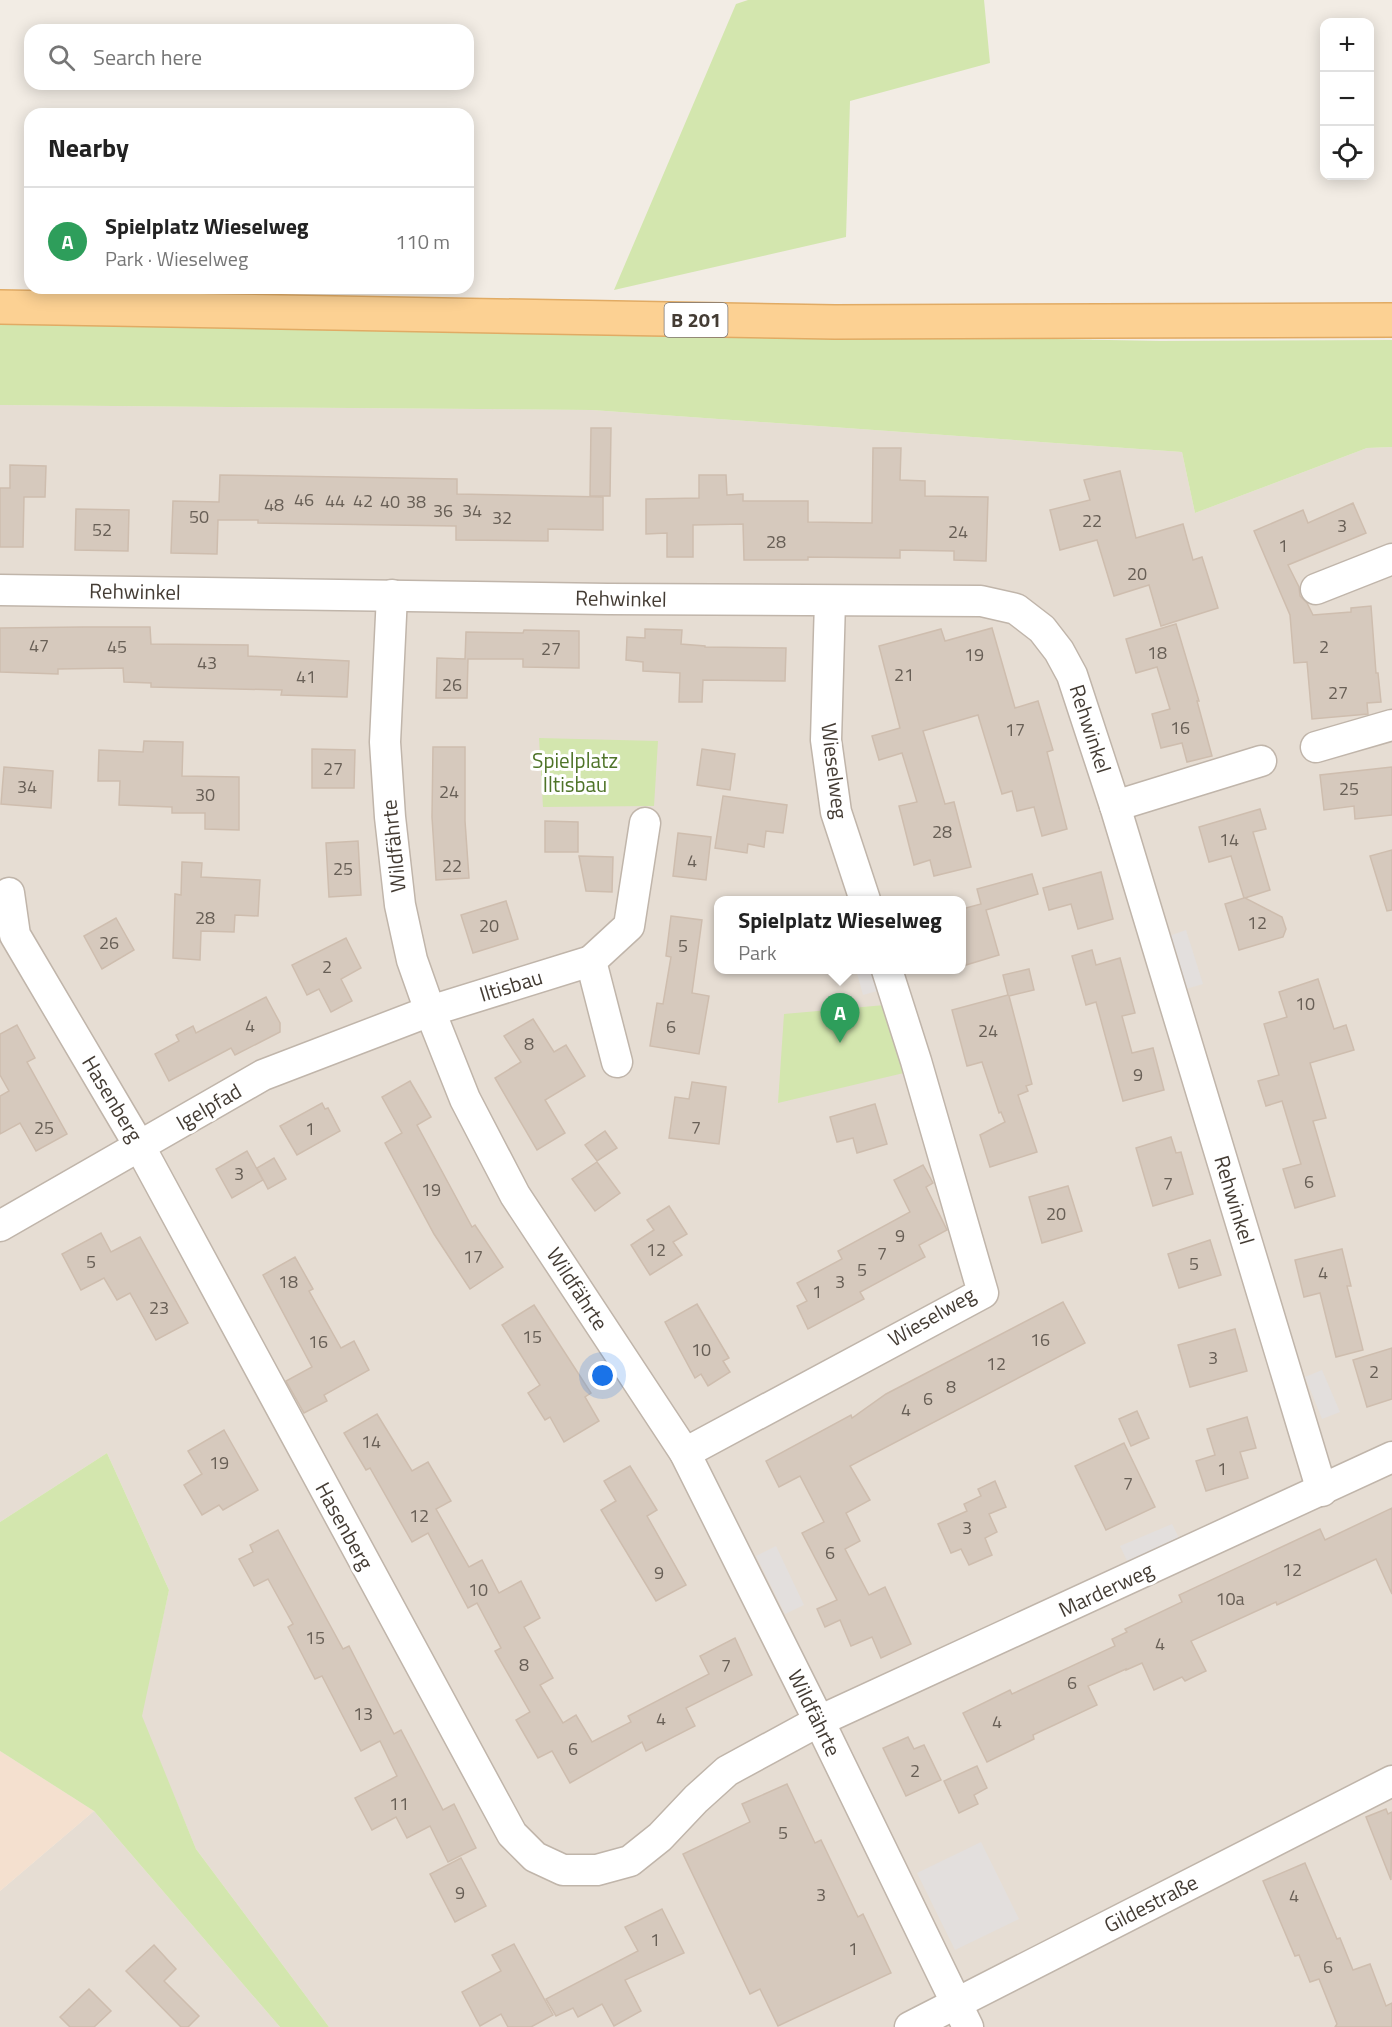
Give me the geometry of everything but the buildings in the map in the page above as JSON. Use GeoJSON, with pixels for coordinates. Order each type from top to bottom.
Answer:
{"type":"FeatureCollection","features":[{"type":"Feature","properties":{"kind":"main road","name":"B 201"},"geometry":{"type":"LineString","coordinates":[[0,308],[835,322],[1392,320]]}},
{"type":"Feature","properties":{"kind":"street"},"geometry":{"type":"LineString","coordinates":[[1316,589],[1392,559]]}},
{"type":"Feature","properties":{"kind":"street","name":"Rehwinkel"},"geometry":{"type":"LineString","coordinates":[[0,590],[981,601],[1016,609],[1042,629],[1059,651],[1072,675],[1115,806],[1322,1491]]}},
{"type":"Feature","properties":{"kind":"street","name":"Wildfährte"},"geometry":{"type":"LineString","coordinates":[[392,595],[385,742],[390,817],[403,916],[412,960],[465,1099],[515,1195],[685,1453],[819,1721],[961,2015]]}},
{"type":"Feature","properties":{"kind":"street","name":"Wieselweg"},"geometry":{"type":"LineString","coordinates":[[831,601],[826,740],[836,812],[863,896]]}},
{"type":"Feature","properties":{"kind":"street"},"geometry":{"type":"LineString","coordinates":[[1316,747],[1392,726]]}},
{"type":"Feature","properties":{"kind":"street"},"geometry":{"type":"LineString","coordinates":[[1115,806],[1261,761]]}},
{"type":"Feature","properties":{"kind":"street","name":"Iltisbau"},"geometry":{"type":"LineString","coordinates":[[430,1011],[591,961],[629,926],[645,823]]}},
{"type":"Feature","properties":{"kind":"street","name":"Hasenberg"},"geometry":{"type":"LineString","coordinates":[[9,892],[15,935],[140,1147],[512,1834],[535,1857],[563,1870],[597,1870],[630,1861],[660,1837],[696,1799],[727,1771],[819,1721]]}},
{"type":"Feature","properties":{"kind":"street"},"geometry":{"type":"LineString","coordinates":[[591,961],[617,1062]]}},
{"type":"Feature","properties":{"kind":"street","name":"Wieselweg"},"geometry":{"type":"LineString","coordinates":[[685,1453],[983,1293],[889,974]]}},
{"type":"Feature","properties":{"kind":"street","name":"Igelpfad"},"geometry":{"type":"LineString","coordinates":[[0,1226],[263,1075],[430,1011]]}},
{"type":"Feature","properties":{"kind":"street","name":"Marderweg"},"geometry":{"type":"LineString","coordinates":[[819,1721],[1392,1457]]}},
{"type":"Feature","properties":{"kind":"street","name":"Gildestraße"},"geometry":{"type":"LineString","coordinates":[[910,2027],[961,2015],[1392,1781]]}},
{"type":"Feature","properties":{"kind":"shaded area"},"geometry":{"type":"Polygon","coordinates":[[[0,405],[592,410],[1182,452],[1195,513],[1367,448],[1392,447],[1392,2027],[329,2027],[196,1849],[141,1716],[169,1590],[107,1453],[0,1522],[0,405]]]}},
{"type":"Feature","properties":{"kind":"shaded area"},"geometry":{"type":"Polygon","coordinates":[[[1186,930],[1203,984],[1186,989],[1169,936],[1186,930]]]}},
{"type":"Feature","properties":{"kind":"shaded area"},"geometry":{"type":"Polygon","coordinates":[[[857,974],[876,974],[881,990],[863,995],[857,974]]]}},
{"type":"Feature","properties":{"kind":"shaded area"},"geometry":{"type":"Polygon","coordinates":[[[1322,1370],[1340,1412],[1322,1419],[1305,1377],[1322,1370]]]}},
{"type":"Feature","properties":{"kind":"shaded area"},"geometry":{"type":"Polygon","coordinates":[[[1172,1524],[1180,1540],[1128,1563],[1120,1546],[1172,1524]]]}},
{"type":"Feature","properties":{"kind":"shaded area"},"geometry":{"type":"Polygon","coordinates":[[[776,1546],[804,1605],[785,1614],[756,1556],[776,1546]]]}},
{"type":"Feature","properties":{"kind":"shaded area"},"geometry":{"type":"Polygon","coordinates":[[[0,1751],[94,1811],[0,1891],[0,1751]]]}},
{"type":"Feature","properties":{"kind":"shaded area"},"geometry":{"type":"Polygon","coordinates":[[[94,1811],[280,2027],[0,2027],[0,1891],[94,1811]]]}},
{"type":"Feature","properties":{"kind":"shaded area"},"geometry":{"type":"Polygon","coordinates":[[[981,1842],[1019,1919],[955,1950],[917,1873],[981,1842]]]}},
{"type":"Feature","properties":{"kind":"green space"},"geometry":{"type":"Polygon","coordinates":[[[748,0],[984,0],[990,63],[850,101],[846,237],[614,290],[736,4],[748,0]]]}},
{"type":"Feature","properties":{"kind":"green space"},"geometry":{"type":"Polygon","coordinates":[[[0,319],[1161,341],[1392,340],[1392,447],[1367,448],[1195,513],[1182,452],[592,410],[0,405],[0,319]]]}},
{"type":"Feature","properties":{"kind":"green space","name":"Spielplatz Iltisbau"},"geometry":{"type":"Polygon","coordinates":[[[539,738],[658,741],[654,806],[543,807],[539,738]]]}},
{"type":"Feature","properties":{"kind":"green space"},"geometry":{"type":"Polygon","coordinates":[[[885,1005],[908,1072],[778,1103],[784,1014],[885,1005]]]}},
{"type":"Feature","properties":{"kind":"green space"},"geometry":{"type":"Polygon","coordinates":[[[107,1453],[169,1590],[142,1716],[196,1849],[329,2027],[280,2027],[94,1811],[0,1751],[0,1522],[107,1453]]]}},
{"type":"Feature","properties":{"kind":"place","name":"Spielplatz Wieselweg"},"geometry":{"type":"Point","coordinates":[840,1043]}}]}
